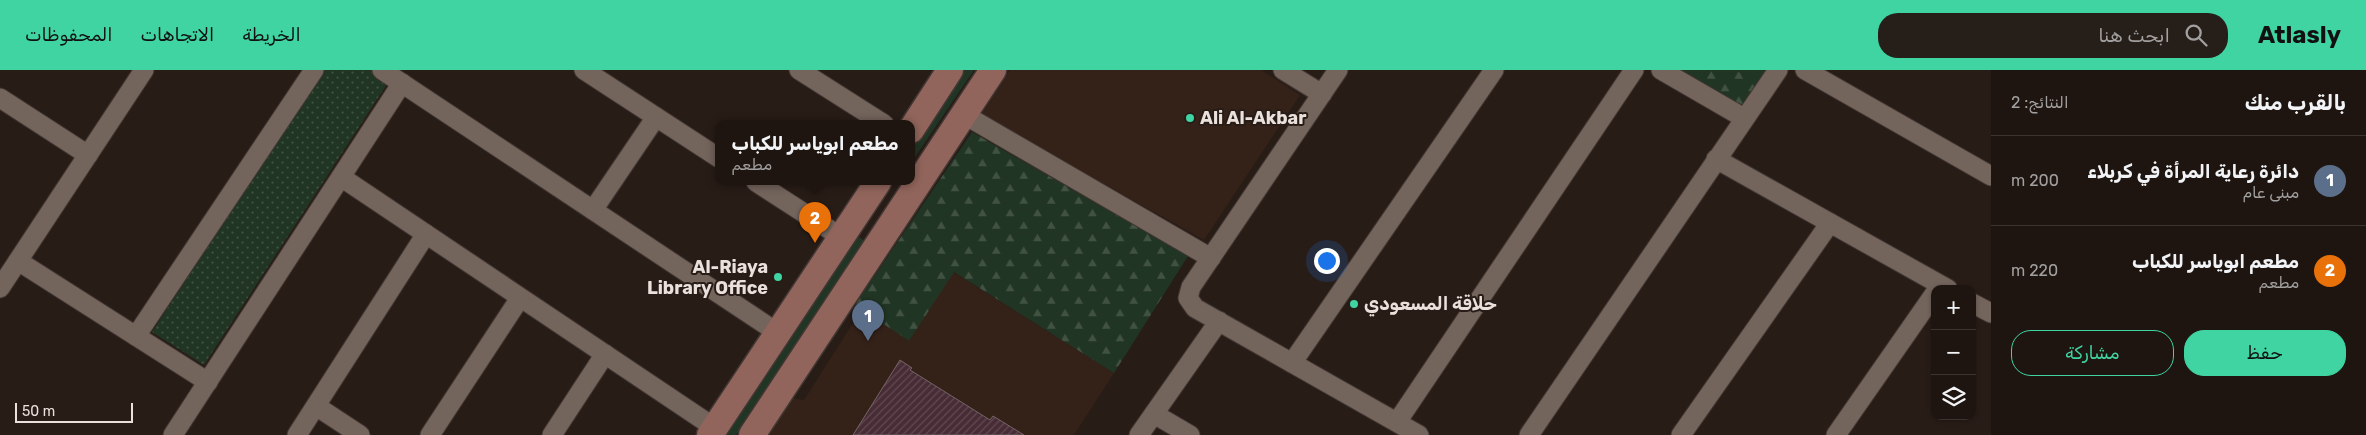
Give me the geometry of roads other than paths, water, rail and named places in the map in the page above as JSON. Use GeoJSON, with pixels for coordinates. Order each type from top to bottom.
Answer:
{"type":"FeatureCollection","features":[{"type":"Feature","properties":{"kind":"main road"},"geometry":{"type":"LineString","coordinates":[[915,124],[950,70]]}},
{"type":"Feature","properties":{"kind":"main road"},"geometry":{"type":"LineString","coordinates":[[752,435],[992,70]]}},
{"type":"Feature","properties":{"kind":"main road"},"geometry":{"type":"LineString","coordinates":[[875,186],[877,205],[884,210],[899,212]]}},
{"type":"Feature","properties":{"kind":"main road"},"geometry":{"type":"LineString","coordinates":[[713,432],[875,186]]}},
{"type":"Feature","properties":{"kind":"main road"},"geometry":{"type":"LineString","coordinates":[[844,232],[856,226],[870,230],[878,244]]}},
{"type":"Feature","properties":{"kind":"street"},"geometry":{"type":"LineString","coordinates":[[2,281],[18,261],[144,70]]}},
{"type":"Feature","properties":{"kind":"street"},"geometry":{"type":"LineString","coordinates":[[136,336],[314,70]]}},
{"type":"Feature","properties":{"kind":"street"},"geometry":{"type":"LineString","coordinates":[[382,70],[778,333]]}},
{"type":"Feature","properties":{"kind":"street"},"geometry":{"type":"LineString","coordinates":[[584,70],[715,155]]}},
{"type":"Feature","properties":{"kind":"street"},"geometry":{"type":"LineString","coordinates":[[798,70],[878,120]]}},
{"type":"Feature","properties":{"kind":"street"},"geometry":{"type":"LineString","coordinates":[[1284,70],[1322,94]]}},
{"type":"Feature","properties":{"kind":"street"},"geometry":{"type":"LineString","coordinates":[[1338,70],[1189,290],[1188,298],[1195,308],[1419,435]]}},
{"type":"Feature","properties":{"kind":"street"},"geometry":{"type":"LineString","coordinates":[[1292,363],[1494,70]]}},
{"type":"Feature","properties":{"kind":"street"},"geometry":{"type":"LineString","coordinates":[[1397,422],[1634,70]]}},
{"type":"Feature","properties":{"kind":"street"},"geometry":{"type":"LineString","coordinates":[[1661,70],[1744,118]]}},
{"type":"Feature","properties":{"kind":"street"},"geometry":{"type":"LineString","coordinates":[[1529,435],[1778,70]]}},
{"type":"Feature","properties":{"kind":"street"},"geometry":{"type":"LineString","coordinates":[[1805,70],[1991,176]]}},
{"type":"Feature","properties":{"kind":"street"},"geometry":{"type":"LineString","coordinates":[[174,435],[402,83]]}},
{"type":"Feature","properties":{"kind":"street"},"geometry":{"type":"LineString","coordinates":[[0,98],[88,155]]}},
{"type":"Feature","properties":{"kind":"street"},"geometry":{"type":"LineString","coordinates":[[963,114],[1212,258]]}},
{"type":"Feature","properties":{"kind":"street"},"geometry":{"type":"LineString","coordinates":[[593,210],[656,117]]}},
{"type":"Feature","properties":{"kind":"street"},"geometry":{"type":"LineString","coordinates":[[1716,159],[1830,222],[1933,285]]}},
{"type":"Feature","properties":{"kind":"street"},"geometry":{"type":"LineString","coordinates":[[341,177],[605,354],[713,432]]}},
{"type":"Feature","properties":{"kind":"street"},"geometry":{"type":"LineString","coordinates":[[761,185],[844,232]]}},
{"type":"Feature","properties":{"kind":"street"},"geometry":{"type":"LineString","coordinates":[[1680,435],[1830,222]]}},
{"type":"Feature","properties":{"kind":"street"},"geometry":{"type":"LineString","coordinates":[[297,435],[426,234]]}},
{"type":"Feature","properties":{"kind":"street"},"geometry":{"type":"LineString","coordinates":[[18,261],[208,382]]}},
{"type":"Feature","properties":{"kind":"street"},"geometry":{"type":"LineString","coordinates":[[430,435],[520,298]]}},
{"type":"Feature","properties":{"kind":"street"},"geometry":{"type":"LineString","coordinates":[[1836,435],[1931,302]]}},
{"type":"Feature","properties":{"kind":"street"},"geometry":{"type":"LineString","coordinates":[[1976,305],[1991,313]]}},
{"type":"Feature","properties":{"kind":"street"},"geometry":{"type":"LineString","coordinates":[[1139,435],[1219,321]]}},
{"type":"Feature","properties":{"kind":"street"},"geometry":{"type":"LineString","coordinates":[[552,435],[605,354]]}},
{"type":"Feature","properties":{"kind":"street"},"geometry":{"type":"LineString","coordinates":[[316,406],[360,435]]}},
{"type":"Feature","properties":{"kind":"street"},"geometry":{"type":"LineString","coordinates":[[1154,414],[1190,435]]}},
{"type":"Feature","properties":{"kind":"place","name":"Ali Al-Akbar"},"geometry":{"type":"Point","coordinates":[1190,118]}},
{"type":"Feature","properties":{"kind":"place","name":"مطعم ابوياسر للكباب"},"geometry":{"type":"Point","coordinates":[815,243]}},
{"type":"Feature","properties":{"kind":"place","name":"Al-Riaya Library Office"},"geometry":{"type":"Point","coordinates":[778,277]}},
{"type":"Feature","properties":{"kind":"place","name":"حلاقة المسعودي"},"geometry":{"type":"Point","coordinates":[1354,304]}},
{"type":"Feature","properties":{"kind":"place","name":"دائرة رعاية المرأة في كربلاء"},"geometry":{"type":"Point","coordinates":[868,341]}}]}
